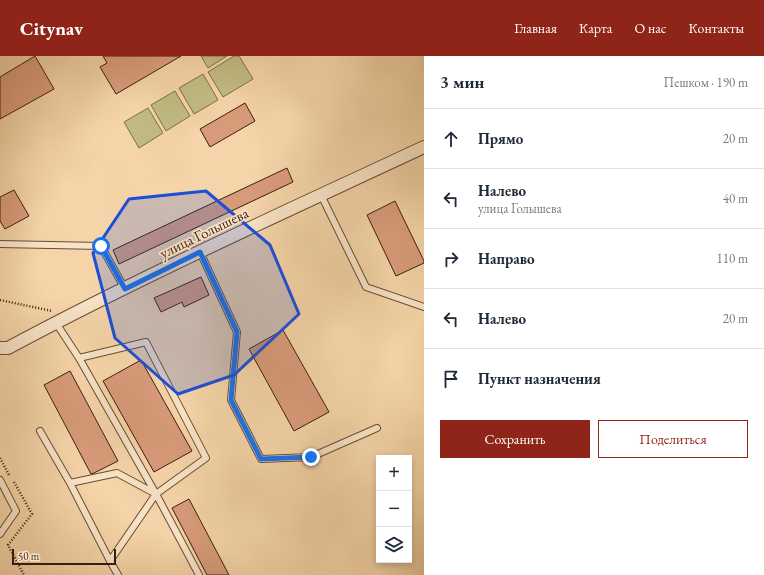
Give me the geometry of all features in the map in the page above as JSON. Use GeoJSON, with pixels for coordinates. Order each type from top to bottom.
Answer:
{"type":"FeatureCollection","features":[{"type":"Feature","properties":{"kind":"street","name":"улица Голышева"},"geometry":{"type":"LineString","coordinates":[[0,348],[8,348],[56,322],[200,252],[424,147]]}},
{"type":"Feature","properties":{"kind":"lane"},"geometry":{"type":"LineString","coordinates":[[321,195],[366,287],[424,307]]}},
{"type":"Feature","properties":{"kind":"lane"},"geometry":{"type":"LineString","coordinates":[[0,244],[101,246],[125,289]]}},
{"type":"Feature","properties":{"kind":"lane"},"geometry":{"type":"LineString","coordinates":[[200,252],[237,332],[231,400],[261,459],[311,457],[377,428]]}},
{"type":"Feature","properties":{"kind":"lane"},"geometry":{"type":"LineString","coordinates":[[56,322],[79,358],[156,494],[199,575]]}},
{"type":"Feature","properties":{"kind":"lane"},"geometry":{"type":"LineString","coordinates":[[79,358],[146,342],[206,458],[156,494],[110,561]]}},
{"type":"Feature","properties":{"kind":"lane"},"geometry":{"type":"LineString","coordinates":[[40,431],[70,483],[118,575]]}},
{"type":"Feature","properties":{"kind":"lane"},"geometry":{"type":"LineString","coordinates":[[70,483],[117,474],[156,494]]}},
{"type":"Feature","properties":{"kind":"lane"},"geometry":{"type":"LineString","coordinates":[[0,480],[16,510],[0,534]]}},
{"type":"Feature","properties":{"kind":"highlighted area"},"geometry":{"type":"Polygon","coordinates":[[[206,191],[270,245],[299,314],[234,375],[178,394],[115,338],[93,253],[129,199],[206,191]]]}},
{"type":"Feature","properties":{"kind":"shaded area"},"geometry":{"type":"Polygon","coordinates":[[[201,56],[227,56],[208,68],[201,56]]]}},
{"type":"Feature","properties":{"kind":"shaded area"},"geometry":{"type":"Polygon","coordinates":[[[234,56],[239,56],[253,79],[223,97],[208,72],[234,56]]]}},
{"type":"Feature","properties":{"kind":"shaded area"},"geometry":{"type":"Polygon","coordinates":[[[203,74],[218,100],[194,114],[179,88],[203,74]]]}},
{"type":"Feature","properties":{"kind":"shaded area"},"geometry":{"type":"Polygon","coordinates":[[[175,91],[190,116],[166,131],[151,105],[175,91]]]}},
{"type":"Feature","properties":{"kind":"shaded area"},"geometry":{"type":"Polygon","coordinates":[[[148,108],[163,133],[139,148],[124,122],[148,108]]]}},
{"type":"Feature","properties":{"kind":"building"},"geometry":{"type":"Polygon","coordinates":[[[35,56],[54,89],[0,119],[0,77],[35,56]]]}},
{"type":"Feature","properties":{"kind":"building"},"geometry":{"type":"Polygon","coordinates":[[[103,56],[181,56],[116,94],[100,67],[107,63],[103,56]]]}},
{"type":"Feature","properties":{"kind":"building"},"geometry":{"type":"Polygon","coordinates":[[[245,103],[255,121],[210,147],[200,129],[245,103]]]}},
{"type":"Feature","properties":{"kind":"building"},"geometry":{"type":"Polygon","coordinates":[[[287,168],[293,182],[119,264],[113,250],[287,168]]]}},
{"type":"Feature","properties":{"kind":"building"},"geometry":{"type":"Polygon","coordinates":[[[14,190],[29,216],[5,229],[0,221],[0,197],[14,190]]]}},
{"type":"Feature","properties":{"kind":"building"},"geometry":{"type":"Polygon","coordinates":[[[395,201],[424,261],[424,263],[396,276],[367,215],[395,201]]]}},
{"type":"Feature","properties":{"kind":"building"},"geometry":{"type":"Polygon","coordinates":[[[201,277],[209,295],[184,307],[182,302],[161,312],[154,298],[201,277]]]}},
{"type":"Feature","properties":{"kind":"building"},"geometry":{"type":"Polygon","coordinates":[[[283,330],[329,412],[294,431],[249,349],[283,330]]]}},
{"type":"Feature","properties":{"kind":"building"},"geometry":{"type":"Polygon","coordinates":[[[141,360],[192,451],[154,472],[103,381],[141,360]]]}},
{"type":"Feature","properties":{"kind":"building"},"geometry":{"type":"Polygon","coordinates":[[[70,371],[118,461],[91,474],[44,385],[70,371]]]}},
{"type":"Feature","properties":{"kind":"building"},"geometry":{"type":"Polygon","coordinates":[[[189,499],[229,575],[207,575],[172,508],[189,499]]]}},
{"type":"Feature","properties":{"kind":"route"},"geometry":{"type":"LineString","coordinates":[[101,246],[125,289],[200,252],[237,332],[231,400],[261,459],[311,457]]}}]}
